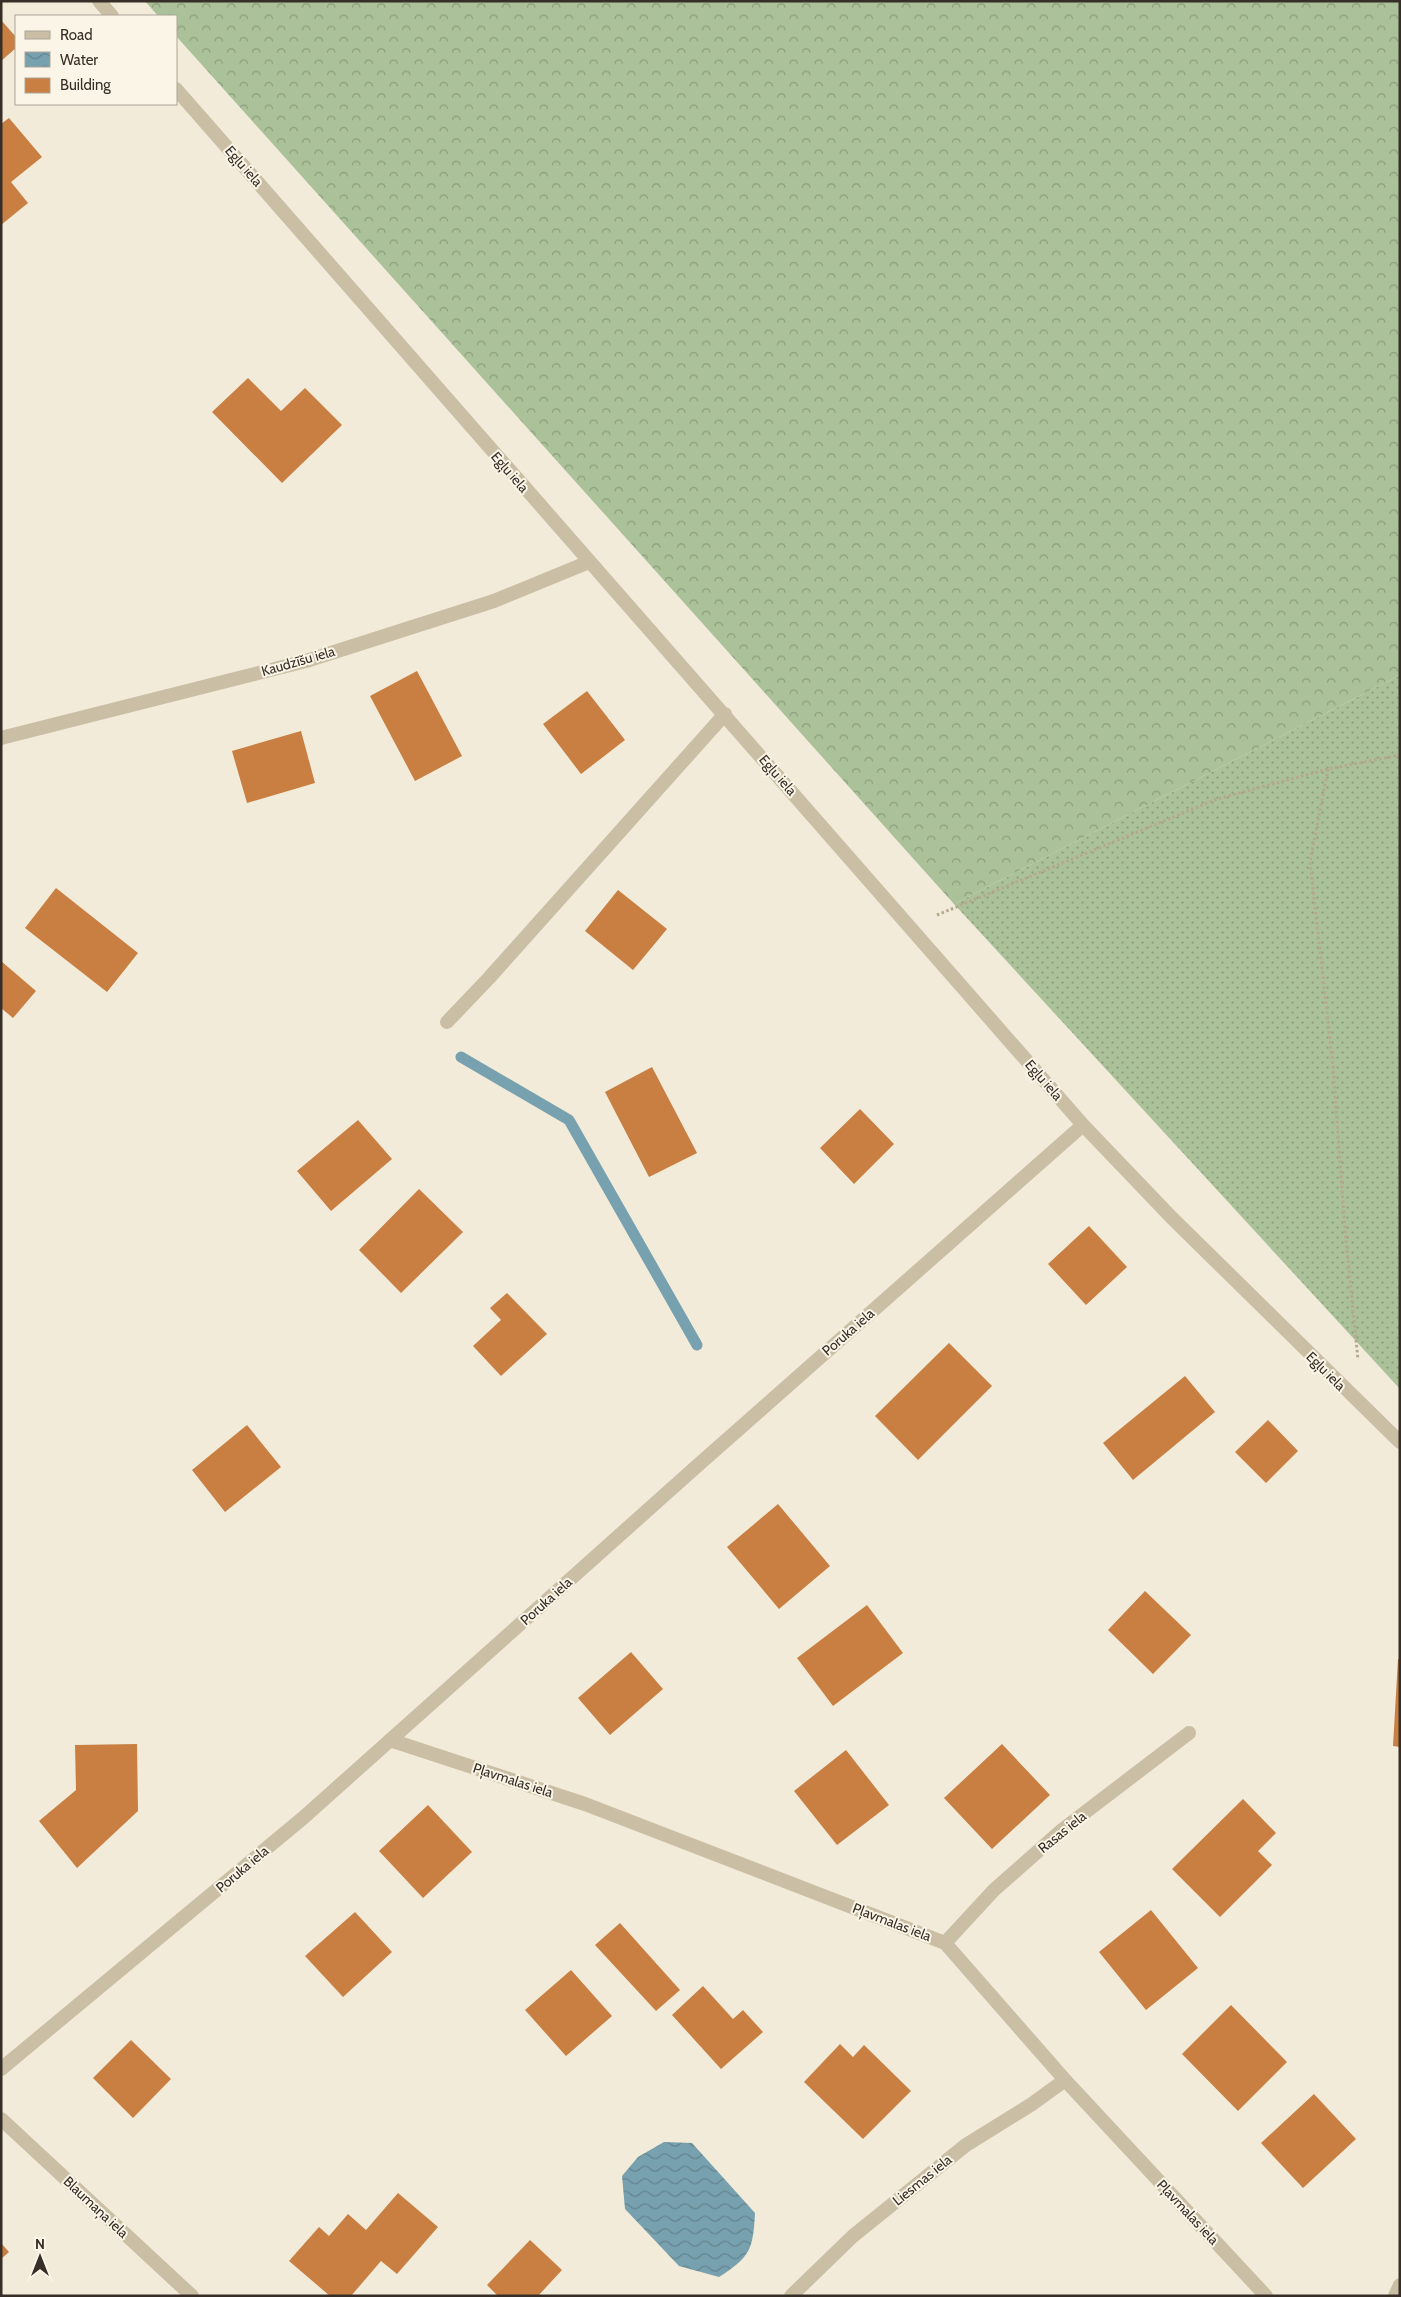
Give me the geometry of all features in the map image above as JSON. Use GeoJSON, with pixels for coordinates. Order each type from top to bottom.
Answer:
{"type":"FeatureCollection","features":[{"type":"Feature","properties":{"kind":"street"},"geometry":{"type":"LineString","coordinates":[[99,1],[111,15]]}},
{"type":"Feature","properties":{"kind":"street","name":"Egļu iela"},"geometry":{"type":"LineString","coordinates":[[178,91],[589,562],[911,925],[1083,1125],[1172,1218],[1363,1408],[1400,1442]]}},
{"type":"Feature","properties":{"kind":"street","name":"Kaudzīšu iela"},"geometry":{"type":"LineString","coordinates":[[1,738],[306,660],[494,601],[589,562]]}},
{"type":"Feature","properties":{"kind":"street"},"geometry":{"type":"LineString","coordinates":[[447,1022],[489,978],[725,714]]}},
{"type":"Feature","properties":{"kind":"street","name":"Poruka iela"},"geometry":{"type":"LineString","coordinates":[[1,2069],[303,1818],[696,1466],[1083,1125]]}},
{"type":"Feature","properties":{"kind":"street","name":"Rasas iela"},"geometry":{"type":"LineString","coordinates":[[945,1942],[994,1890],[1062,1830],[1189,1732]]}},
{"type":"Feature","properties":{"kind":"street","name":"Pļavmalas iela"},"geometry":{"type":"LineString","coordinates":[[390,1740],[585,1804],[945,1942],[1064,2080],[1266,2296]]}},
{"type":"Feature","properties":{"kind":"street","name":"Liesmas iela"},"geometry":{"type":"LineString","coordinates":[[790,2296],[853,2236],[966,2145],[1032,2104],[1064,2080]]}},
{"type":"Feature","properties":{"kind":"street","name":"Blaumaņa iela"},"geometry":{"type":"LineString","coordinates":[[1,2119],[192,2296]]}},
{"type":"Feature","properties":{"kind":"street"},"geometry":{"type":"LineString","coordinates":[[1395,2296],[1400,2285]]}},
{"type":"Feature","properties":{"kind":"path"},"geometry":{"type":"LineString","coordinates":[[911,925],[1217,799],[1328,770],[1400,755]]}},
{"type":"Feature","properties":{"kind":"path"},"geometry":{"type":"LineString","coordinates":[[1328,770],[1310,862],[1333,1066],[1345,1230],[1363,1408]]}},
{"type":"Feature","properties":{"kind":"green space"},"geometry":{"type":"Polygon","coordinates":[[[145,1],[1400,1],[1400,675],[954,904],[178,38],[178,15],[157,15],[145,1]]]}},
{"type":"Feature","properties":{"kind":"green space"},"geometry":{"type":"Polygon","coordinates":[[[1400,675],[1400,1389],[954,904],[1400,675]]]}},
{"type":"Feature","properties":{"kind":"water"},"geometry":{"type":"Polygon","coordinates":[[[664,2142],[692,2143],[755,2213],[753,2236],[748,2251],[737,2264],[719,2277],[679,2266],[625,2209],[622,2176],[638,2157],[664,2142]]]}},
{"type":"Feature","properties":{"kind":"building"},"geometry":{"type":"Polygon","coordinates":[[[1,20],[15,36],[15,49],[1,61],[1,20]]]}},
{"type":"Feature","properties":{"kind":"building"},"geometry":{"type":"Polygon","coordinates":[[[9,118],[42,157],[11,182],[28,203],[1,225],[1,124],[9,118]]]}},
{"type":"Feature","properties":{"kind":"building"},"geometry":{"type":"Polygon","coordinates":[[[248,378],[281,411],[305,388],[342,425],[282,483],[212,412],[248,378]]]}},
{"type":"Feature","properties":{"kind":"building"},"geometry":{"type":"Polygon","coordinates":[[[417,671],[462,756],[415,781],[370,696],[417,671]]]}},
{"type":"Feature","properties":{"kind":"building"},"geometry":{"type":"Polygon","coordinates":[[[587,691],[625,740],[581,774],[543,724],[587,691]]]}},
{"type":"Feature","properties":{"kind":"building"},"geometry":{"type":"Polygon","coordinates":[[[301,731],[315,783],[247,803],[232,751],[301,731]]]}},
{"type":"Feature","properties":{"kind":"building"},"geometry":{"type":"Polygon","coordinates":[[[56,888],[138,953],[107,992],[25,928],[56,888]]]}},
{"type":"Feature","properties":{"kind":"building"},"geometry":{"type":"Polygon","coordinates":[[[618,890],[667,929],[633,970],[585,931],[618,890]]]}},
{"type":"Feature","properties":{"kind":"building"},"geometry":{"type":"Polygon","coordinates":[[[1,961],[36,991],[13,1018],[1,1008],[1,961]]]}},
{"type":"Feature","properties":{"kind":"building"},"geometry":{"type":"Polygon","coordinates":[[[652,1067],[697,1153],[649,1177],[605,1092],[652,1067]]]}},
{"type":"Feature","properties":{"kind":"building"},"geometry":{"type":"Polygon","coordinates":[[[860,1109],[894,1144],[854,1184],[820,1148],[860,1109]]]}},
{"type":"Feature","properties":{"kind":"building"},"geometry":{"type":"Polygon","coordinates":[[[358,1120],[392,1159],[331,1211],[297,1171],[358,1120]]]}},
{"type":"Feature","properties":{"kind":"building"},"geometry":{"type":"Polygon","coordinates":[[[419,1189],[463,1232],[401,1293],[359,1250],[419,1189]]]}},
{"type":"Feature","properties":{"kind":"building"},"geometry":{"type":"Polygon","coordinates":[[[1089,1226],[1127,1267],[1086,1305],[1048,1264],[1089,1226]]]}},
{"type":"Feature","properties":{"kind":"building"},"geometry":{"type":"Polygon","coordinates":[[[507,1293],[547,1334],[501,1376],[473,1346],[501,1320],[490,1308],[507,1293]]]}},
{"type":"Feature","properties":{"kind":"building"},"geometry":{"type":"Polygon","coordinates":[[[949,1343],[992,1386],[918,1460],[875,1416],[949,1343]]]}},
{"type":"Feature","properties":{"kind":"building"},"geometry":{"type":"Polygon","coordinates":[[[1185,1376],[1215,1412],[1133,1480],[1103,1443],[1185,1376]]]}},
{"type":"Feature","properties":{"kind":"building"},"geometry":{"type":"Polygon","coordinates":[[[1268,1420],[1298,1451],[1266,1483],[1235,1452],[1268,1420]]]}},
{"type":"Feature","properties":{"kind":"building"},"geometry":{"type":"Polygon","coordinates":[[[247,1425],[281,1467],[225,1512],[192,1470],[247,1425]]]}},
{"type":"Feature","properties":{"kind":"building"},"geometry":{"type":"Polygon","coordinates":[[[778,1504],[830,1566],[779,1609],[727,1547],[778,1504]]]}},
{"type":"Feature","properties":{"kind":"building"},"geometry":{"type":"Polygon","coordinates":[[[1145,1591],[1191,1635],[1153,1674],[1108,1630],[1145,1591]]]}},
{"type":"Feature","properties":{"kind":"building"},"geometry":{"type":"Polygon","coordinates":[[[867,1605],[903,1653],[833,1706],[797,1658],[867,1605]]]}},
{"type":"Feature","properties":{"kind":"building"},"geometry":{"type":"Polygon","coordinates":[[[631,1652],[663,1689],[610,1735],[578,1698],[631,1652]]]}},
{"type":"Feature","properties":{"kind":"building"},"geometry":{"type":"Polygon","coordinates":[[[1398,1659],[1400,1659],[1400,1747],[1393,1746],[1398,1659]]]}},
{"type":"Feature","properties":{"kind":"building"},"geometry":{"type":"Polygon","coordinates":[[[137,1744],[138,1811],[77,1868],[39,1821],[76,1790],[75,1745],[137,1744]]]}},
{"type":"Feature","properties":{"kind":"building"},"geometry":{"type":"Polygon","coordinates":[[[1002,1744],[1050,1795],[992,1849],[944,1798],[1002,1744]]]}},
{"type":"Feature","properties":{"kind":"building"},"geometry":{"type":"Polygon","coordinates":[[[846,1750],[889,1805],[837,1845],[794,1791],[846,1750]]]}},
{"type":"Feature","properties":{"kind":"building"},"geometry":{"type":"Polygon","coordinates":[[[1243,1799],[1276,1833],[1258,1851],[1272,1865],[1220,1917],[1172,1869],[1243,1799]]]}},
{"type":"Feature","properties":{"kind":"building"},"geometry":{"type":"Polygon","coordinates":[[[428,1805],[472,1852],[423,1898],[379,1851],[428,1805]]]}},
{"type":"Feature","properties":{"kind":"building"},"geometry":{"type":"Polygon","coordinates":[[[1151,1910],[1198,1968],[1146,2010],[1099,1952],[1151,1910]]]}},
{"type":"Feature","properties":{"kind":"building"},"geometry":{"type":"Polygon","coordinates":[[[355,1912],[392,1952],[343,1997],[305,1956],[355,1912]]]}},
{"type":"Feature","properties":{"kind":"building"},"geometry":{"type":"Polygon","coordinates":[[[620,1923],[680,1990],[656,2011],[595,1945],[620,1923]]]}},
{"type":"Feature","properties":{"kind":"building"},"geometry":{"type":"Polygon","coordinates":[[[571,1970],[612,2016],[566,2056],[525,2010],[571,1970]]]}},
{"type":"Feature","properties":{"kind":"building"},"geometry":{"type":"Polygon","coordinates":[[[703,1986],[733,2019],[743,2010],[763,2032],[721,2069],[672,2015],[703,1986]]]}},
{"type":"Feature","properties":{"kind":"building"},"geometry":{"type":"Polygon","coordinates":[[[1231,2005],[1287,2062],[1238,2111],[1182,2054],[1231,2005]]]}},
{"type":"Feature","properties":{"kind":"building"},"geometry":{"type":"Polygon","coordinates":[[[131,2040],[171,2079],[133,2118],[93,2078],[131,2040]]]}},
{"type":"Feature","properties":{"kind":"building"},"geometry":{"type":"Polygon","coordinates":[[[840,2044],[853,2057],[864,2045],[911,2091],[863,2139],[804,2082],[840,2044]]]}},
{"type":"Feature","properties":{"kind":"building"},"geometry":{"type":"Polygon","coordinates":[[[1314,2094],[1356,2139],[1303,2188],[1261,2143],[1314,2094]]]}},
{"type":"Feature","properties":{"kind":"building"},"geometry":{"type":"Polygon","coordinates":[[[398,2193],[438,2227],[397,2274],[381,2261],[351,2296],[330,2296],[289,2261],[319,2227],[329,2236],[348,2214],[366,2230],[398,2193]]]}},
{"type":"Feature","properties":{"kind":"building"},"geometry":{"type":"Polygon","coordinates":[[[530,2240],[562,2270],[538,2296],[498,2296],[487,2285],[530,2240]]]}},
{"type":"Feature","properties":{"kind":"building"},"geometry":{"type":"Polygon","coordinates":[[[1,2243],[9,2252],[1,2259],[1,2243]]]}},
{"type":"Feature","properties":{"kind":"waterway"},"geometry":{"type":"LineString","coordinates":[[461,1057],[569,1120],[697,1345]]}}]}
